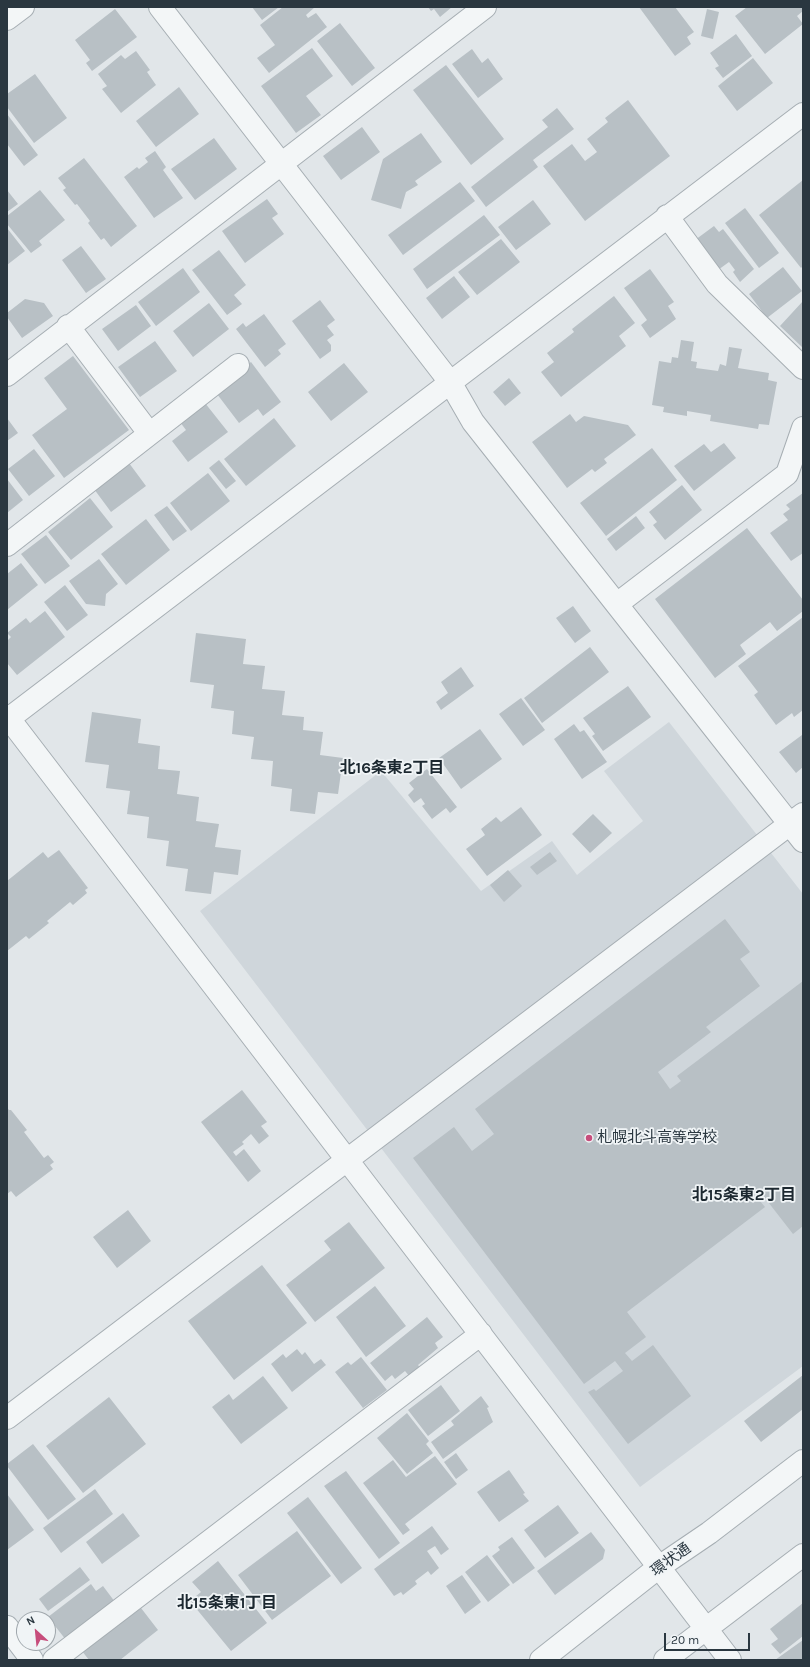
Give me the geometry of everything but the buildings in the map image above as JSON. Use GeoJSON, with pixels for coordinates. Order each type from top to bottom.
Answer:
{"type":"FeatureCollection","features":[{"type":"Feature","properties":{"kind":"street"},"geometry":{"type":"LineString","coordinates":[[7,19],[23,7]]}},
{"type":"Feature","properties":{"kind":"street"},"geometry":{"type":"LineString","coordinates":[[160,7],[450,382],[473,422],[617,604],[796,820],[803,841]]}},
{"type":"Feature","properties":{"kind":"street"},"geometry":{"type":"LineString","coordinates":[[7,375],[68,326],[485,7]]}},
{"type":"Feature","properties":{"kind":"street"},"geometry":{"type":"LineString","coordinates":[[730,1660],[8,718],[803,114]]}},
{"type":"Feature","properties":{"kind":"street"},"geometry":{"type":"LineString","coordinates":[[667,216],[717,284],[803,368]]}},
{"type":"Feature","properties":{"kind":"street"},"geometry":{"type":"LineString","coordinates":[[68,326],[149,433]]}},
{"type":"Feature","properties":{"kind":"street"},"geometry":{"type":"LineString","coordinates":[[7,545],[238,365]]}},
{"type":"Feature","properties":{"kind":"street"},"geometry":{"type":"LineString","coordinates":[[617,604],[787,474],[803,428]]}},
{"type":"Feature","properties":{"kind":"street"},"geometry":{"type":"LineString","coordinates":[[7,1418],[796,820]]}},
{"type":"Feature","properties":{"kind":"street"},"geometry":{"type":"LineString","coordinates":[[54,1660],[481,1334]]}},
{"type":"Feature","properties":{"kind":"street","name":"環状通"},"geometry":{"type":"LineString","coordinates":[[540,1660],[659,1567],[709,1533],[803,1461]]}},
{"type":"Feature","properties":{"kind":"street"},"geometry":{"type":"LineString","coordinates":[[665,1660],[803,1554]]}},
{"type":"Feature","properties":{"kind":"street"},"geometry":{"type":"LineString","coordinates":[[7,1627],[32,1660]]}},
{"type":"Feature","properties":{"kind":"shaded area","name":"札幌北斗高等学校"},"geometry":{"type":"Polygon","coordinates":[[[669,722],[803,894],[803,1366],[640,1487],[200,911],[381,771],[481,891],[552,841],[577,875],[643,821],[604,771],[669,722]]]}},
{"type":"Feature","properties":{"kind":"place","name":"札幌北斗高等学校"},"geometry":{"type":"Point","coordinates":[589,1138]}},
{"type":"Feature","properties":{"kind":"district","name":"北16条東2丁目"},"geometry":{"type":"Point","coordinates":[392,768]}},
{"type":"Feature","properties":{"kind":"district","name":"北15条東2丁目"},"geometry":{"type":"Point","coordinates":[744,1195]}},
{"type":"Feature","properties":{"kind":"district","name":"北15条東1丁目"},"geometry":{"type":"Point","coordinates":[227,1603]}}]}
